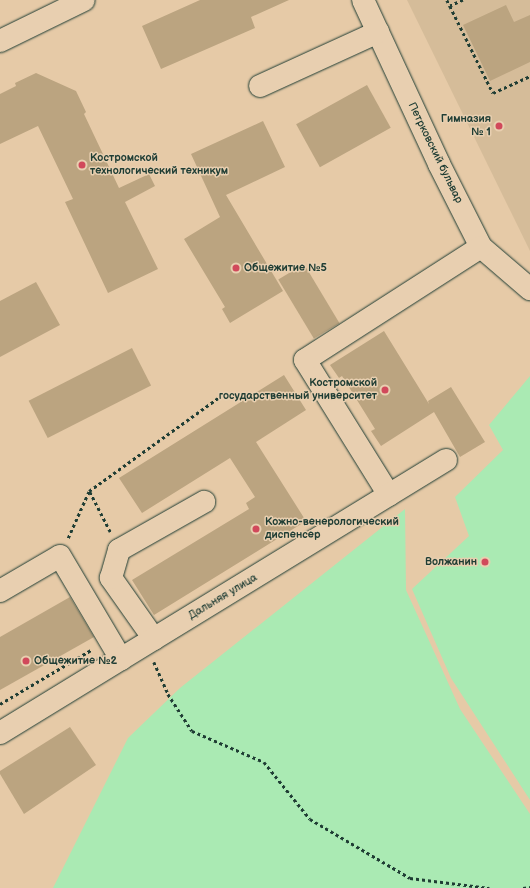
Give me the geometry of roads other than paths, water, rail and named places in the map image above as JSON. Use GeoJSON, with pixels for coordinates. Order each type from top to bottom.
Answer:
{"type":"FeatureCollection","features":[{"type":"Feature","properties":{"kind":"street"},"geometry":{"type":"LineString","coordinates":[[0,41],[84,0]]}},
{"type":"Feature","properties":{"kind":"street","name":"Петрковский бульвар"},"geometry":{"type":"LineString","coordinates":[[363,0],[439,164],[481,247],[530,289]]}},
{"type":"Feature","properties":{"kind":"street"},"geometry":{"type":"LineString","coordinates":[[260,86],[378,32]]}},
{"type":"Feature","properties":{"kind":"street"},"geometry":{"type":"LineString","coordinates":[[389,495],[305,360],[481,247]]}},
{"type":"Feature","properties":{"kind":"street","name":"Дальняя улица"},"geometry":{"type":"LineString","coordinates":[[0,733],[446,460]]}},
{"type":"Feature","properties":{"kind":"street"},"geometry":{"type":"LineString","coordinates":[[150,641],[111,578],[119,550],[204,502]]}},
{"type":"Feature","properties":{"kind":"street"},"geometry":{"type":"LineString","coordinates":[[0,591],[60,556],[121,659]]}},
{"type":"Feature","properties":{"kind":"place","name":"Гимназия № 1"},"geometry":{"type":"Point","coordinates":[499,126]}},
{"type":"Feature","properties":{"kind":"place","name":"Костромской технологический техникум"},"geometry":{"type":"Point","coordinates":[82,165]}},
{"type":"Feature","properties":{"kind":"place","name":"Общежитие №5"},"geometry":{"type":"Point","coordinates":[236,268]}},
{"type":"Feature","properties":{"kind":"place","name":"Костромской государственный университет"},"geometry":{"type":"Point","coordinates":[385,390]}},
{"type":"Feature","properties":{"kind":"place","name":"Кожно-венерологический диспенсер"},"geometry":{"type":"Point","coordinates":[256,529]}},
{"type":"Feature","properties":{"kind":"place","name":"Волжанин"},"geometry":{"type":"Point","coordinates":[485,562]}},
{"type":"Feature","properties":{"kind":"place","name":"Общежитие №2"},"geometry":{"type":"Point","coordinates":[26,661]}}]}
